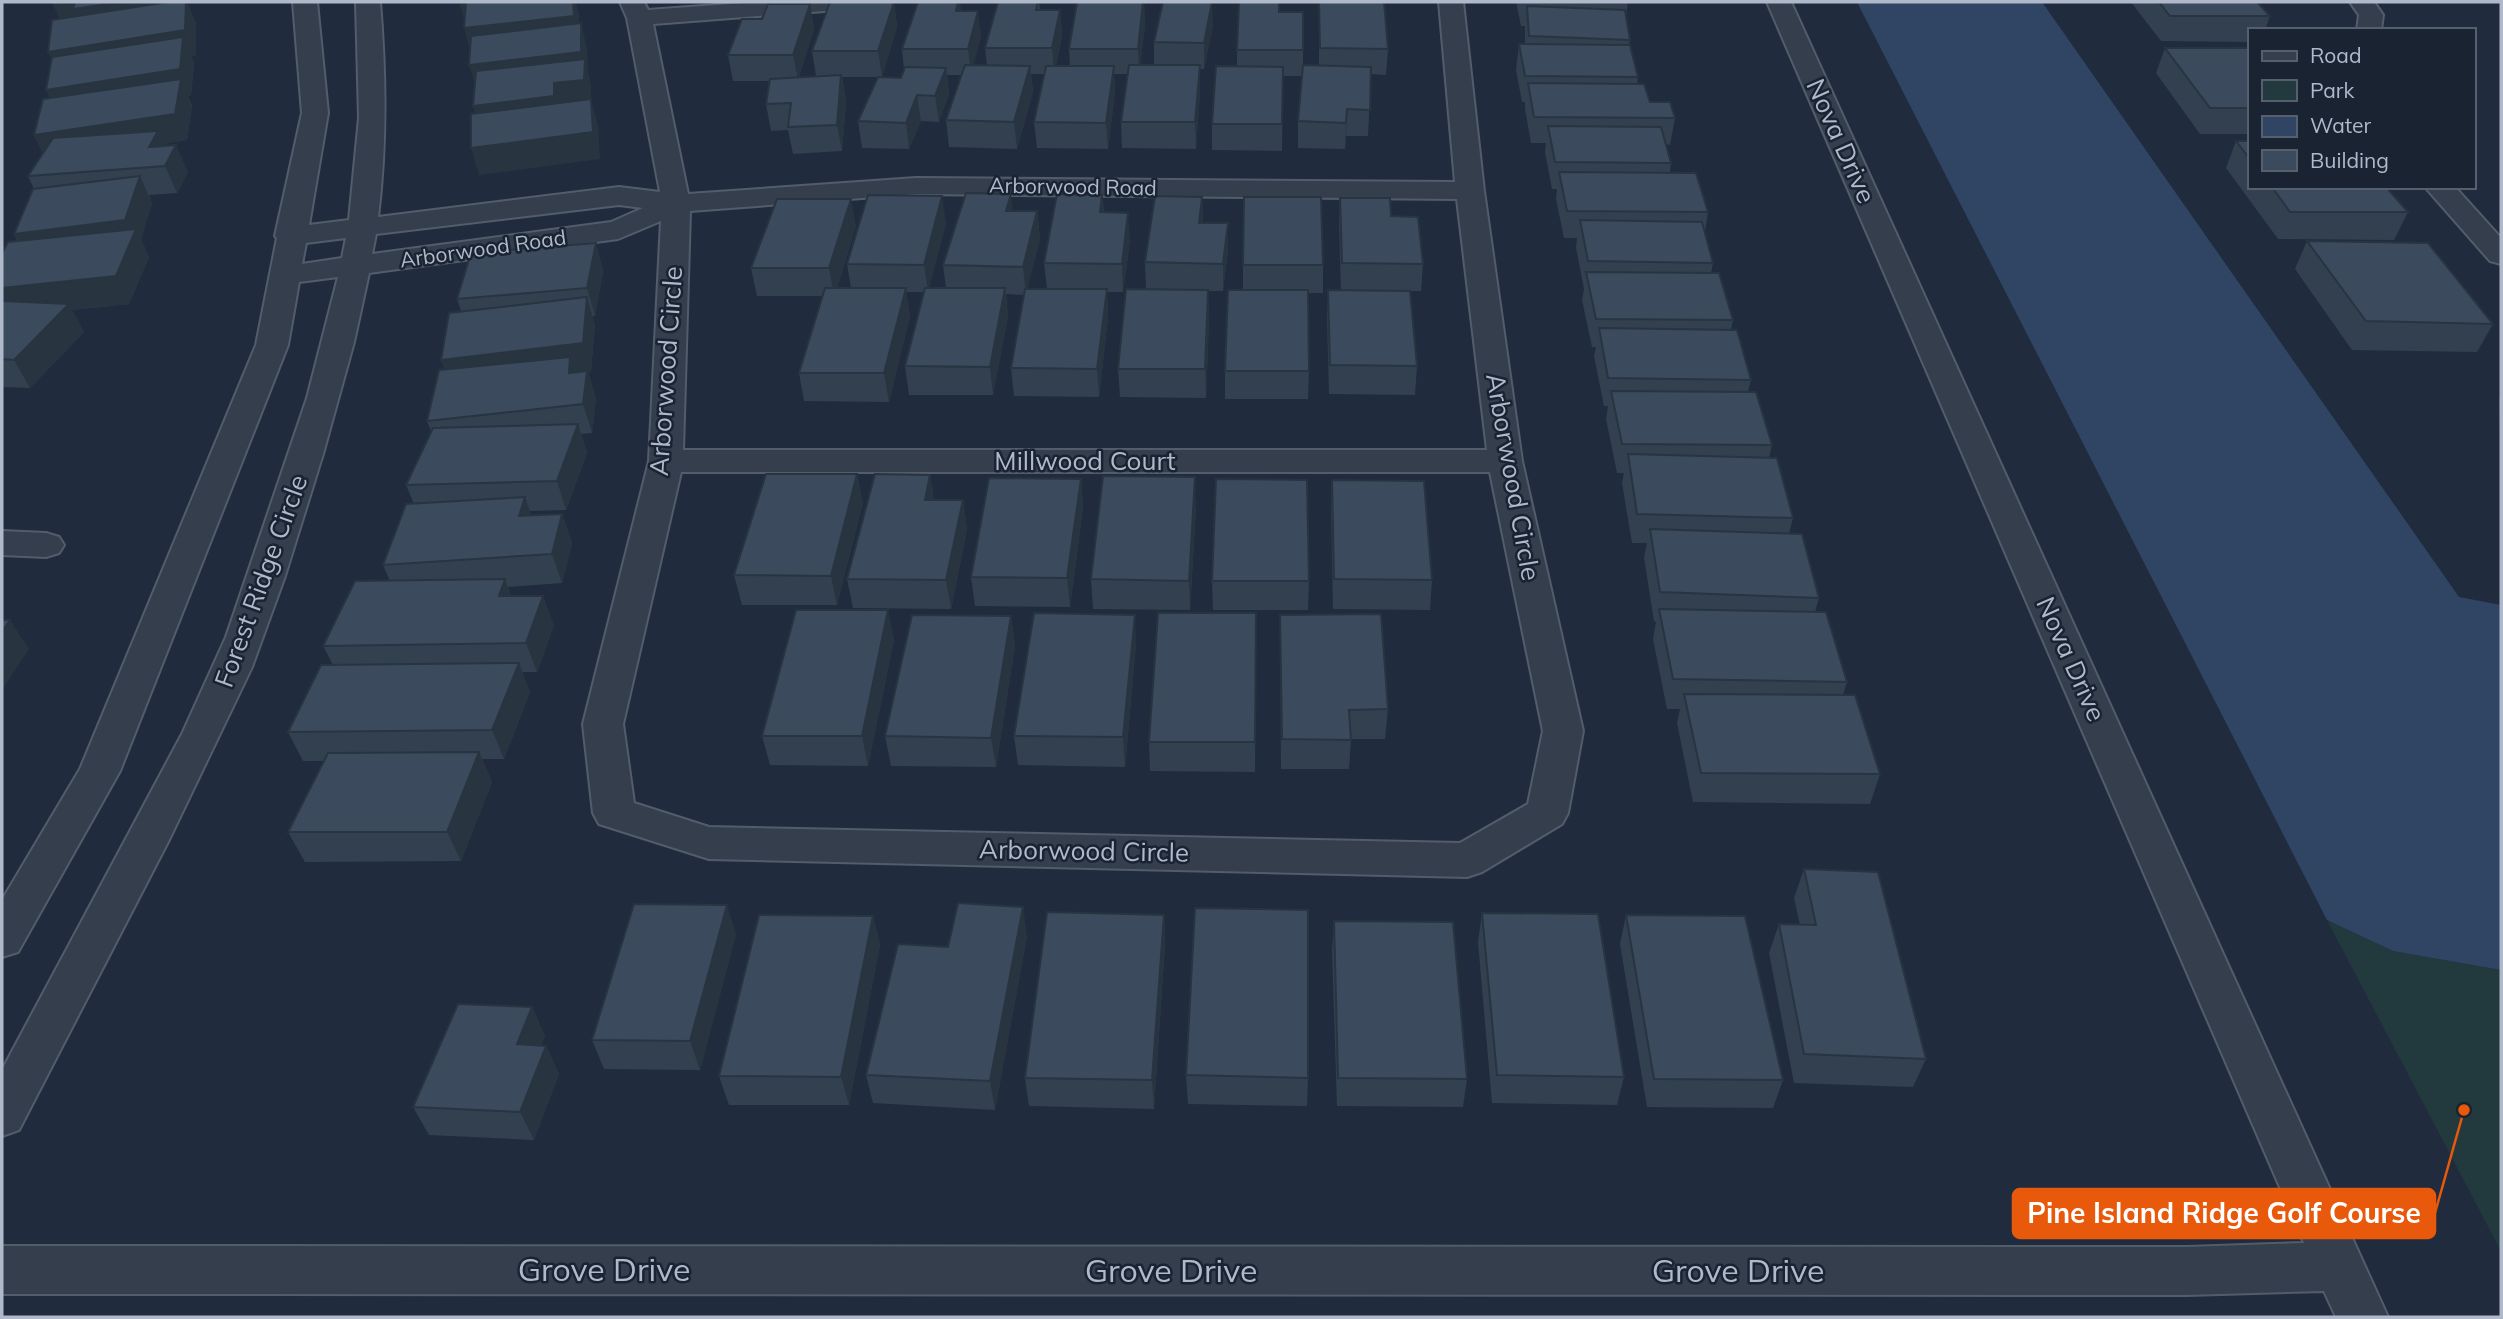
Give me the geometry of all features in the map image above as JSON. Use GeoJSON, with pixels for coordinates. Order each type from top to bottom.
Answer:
{"type":"FeatureCollection","features":[{"type":"Feature","properties":{"kind":"street"},"geometry":{"type":"LineString","coordinates":[[2,939],[100,771],[272,345],[290,236],[315,113],[305,2]]}},
{"type":"Feature","properties":{"kind":"street","name":"Forest Ridge Circle"},"geometry":{"type":"LineString","coordinates":[[2,1115],[121,894],[221,695],[273,558],[322,405],[363,228],[372,165],[373,128],[374,77],[368,2]]}},
{"type":"Feature","properties":{"kind":"street"},"geometry":{"type":"LineString","coordinates":[[636,10],[851,2]]}},
{"type":"Feature","properties":{"kind":"street","name":"Arborwood Circle"},"geometry":{"type":"LineString","coordinates":[[636,10],[676,203],[666,461],[603,724],[614,813],[709,843],[1467,860],[1547,813],[1563,730],[1505,461],[1470,191],[1451,2]]}},
{"type":"Feature","properties":{"kind":"street","name":"Nova Drive"},"geometry":{"type":"LineString","coordinates":[[1779,2],[2362,1317]]}},
{"type":"Feature","properties":{"kind":"street"},"geometry":{"type":"LineString","coordinates":[[2362,2],[2371,15],[2369,28]]}},
{"type":"Feature","properties":{"kind":"street","name":"Arborwood Road"},"geometry":{"type":"LineString","coordinates":[[290,236],[619,197],[676,203],[916,186],[1470,191]]}},
{"type":"Feature","properties":{"kind":"street"},"geometry":{"type":"LineString","coordinates":[[2441,189],[2501,255]]}},
{"type":"Feature","properties":{"kind":"street","name":"Arborwood Road"},"geometry":{"type":"LineString","coordinates":[[284,275],[618,230],[676,203]]}},
{"type":"Feature","properties":{"kind":"street","name":"Millwood Court"},"geometry":{"type":"LineString","coordinates":[[666,461],[1505,461]]}},
{"type":"Feature","properties":{"kind":"street"},"geometry":{"type":"LineString","coordinates":[[2,543],[46,545]]}},
{"type":"Feature","properties":{"kind":"street","name":"Grove Drive"},"geometry":{"type":"LineString","coordinates":[[2,1270],[2187,1271],[2340,1266]]}},
{"type":"Feature","properties":{"kind":"green space"},"geometry":{"type":"Polygon","coordinates":[[[2327,920],[2393,951],[2501,970],[2501,1251],[2327,920]]]}},
{"type":"Feature","properties":{"kind":"water"},"geometry":{"type":"Polygon","coordinates":[[[1857,2],[2042,2],[2459,597],[2501,605],[2501,970],[2393,951],[2327,920],[1857,2]]]}},
{"type":"Feature","properties":{"kind":"building"},"geometry":{"type":"Polygon","coordinates":[[[75,2],[122,2],[73,9],[75,2]]]}},
{"type":"Feature","properties":{"kind":"building"},"geometry":{"type":"Polygon","coordinates":[[[168,2],[186,2],[185,30],[48,52],[52,20],[168,2]]]}},
{"type":"Feature","properties":{"kind":"building"},"geometry":{"type":"Polygon","coordinates":[[[466,2],[573,2],[574,16],[464,28],[466,2]]]}},
{"type":"Feature","properties":{"kind":"building"},"geometry":{"type":"Polygon","coordinates":[[[830,2],[894,2],[878,51],[812,51],[830,2]]]}},
{"type":"Feature","properties":{"kind":"building"},"geometry":{"type":"Polygon","coordinates":[[[918,2],[958,2],[956,11],[978,11],[968,49],[902,49],[918,2]]]}},
{"type":"Feature","properties":{"kind":"building"},"geometry":{"type":"Polygon","coordinates":[[[998,2],[1038,2],[1036,10],[1060,10],[1052,48],[985,48],[998,2]]]}},
{"type":"Feature","properties":{"kind":"building"},"geometry":{"type":"Polygon","coordinates":[[[1077,2],[1143,2],[1138,49],[1069,49],[1077,2]]]}},
{"type":"Feature","properties":{"kind":"building"},"geometry":{"type":"Polygon","coordinates":[[[1163,2],[1212,2],[1204,43],[1154,42],[1163,2]]]}},
{"type":"Feature","properties":{"kind":"building"},"geometry":{"type":"Polygon","coordinates":[[[1239,2],[1279,2],[1279,12],[1303,12],[1303,50],[1237,50],[1239,2]]]}},
{"type":"Feature","properties":{"kind":"building"},"geometry":{"type":"Polygon","coordinates":[[[1319,2],[1384,2],[1388,49],[1320,48],[1319,2]]]}},
{"type":"Feature","properties":{"kind":"building"},"geometry":{"type":"Polygon","coordinates":[[[2159,2],[2257,2],[2270,16],[2170,16],[2159,2]]]}},
{"type":"Feature","properties":{"kind":"building"},"geometry":{"type":"Polygon","coordinates":[[[768,4],[810,4],[793,55],[728,55],[742,19],[762,19],[768,4]]]}},
{"type":"Feature","properties":{"kind":"building"},"geometry":{"type":"Polygon","coordinates":[[[1527,6],[1625,10],[1630,40],[1529,36],[1527,6]]]}},
{"type":"Feature","properties":{"kind":"building"},"geometry":{"type":"Polygon","coordinates":[[[581,23],[581,52],[469,65],[471,36],[581,23]]]}},
{"type":"Feature","properties":{"kind":"building"},"geometry":{"type":"Polygon","coordinates":[[[183,37],[180,69],[46,90],[52,57],[183,37]]]}},
{"type":"Feature","properties":{"kind":"building"},"geometry":{"type":"Polygon","coordinates":[[[1519,44],[1630,45],[1638,77],[1525,76],[1519,44]]]}},
{"type":"Feature","properties":{"kind":"building"},"geometry":{"type":"Polygon","coordinates":[[[2165,48],[2248,48],[2248,108],[2210,108],[2165,48]]]}},
{"type":"Feature","properties":{"kind":"building"},"geometry":{"type":"Polygon","coordinates":[[[585,59],[584,80],[554,83],[554,96],[473,106],[476,71],[585,59]]]}},
{"type":"Feature","properties":{"kind":"building"},"geometry":{"type":"Polygon","coordinates":[[[965,65],[1030,66],[1014,122],[946,120],[965,65]]]}},
{"type":"Feature","properties":{"kind":"building"},"geometry":{"type":"Polygon","coordinates":[[[1129,65],[1200,65],[1195,122],[1121,122],[1129,65]]]}},
{"type":"Feature","properties":{"kind":"building"},"geometry":{"type":"Polygon","coordinates":[[[1303,65],[1371,67],[1370,110],[1347,109],[1346,123],[1298,121],[1303,65]]]}},
{"type":"Feature","properties":{"kind":"building"},"geometry":{"type":"Polygon","coordinates":[[[1046,66],[1114,66],[1106,123],[1034,122],[1046,66]]]}},
{"type":"Feature","properties":{"kind":"building"},"geometry":{"type":"Polygon","coordinates":[[[1216,66],[1283,67],[1282,124],[1212,124],[1216,66]]]}},
{"type":"Feature","properties":{"kind":"building"},"geometry":{"type":"Polygon","coordinates":[[[905,67],[946,68],[935,96],[917,95],[906,123],[858,121],[878,77],[901,78],[905,67]]]}},
{"type":"Feature","properties":{"kind":"building"},"geometry":{"type":"Polygon","coordinates":[[[841,75],[837,125],[788,127],[791,103],[766,104],[770,79],[841,75]]]}},
{"type":"Feature","properties":{"kind":"building"},"geometry":{"type":"Polygon","coordinates":[[[181,79],[175,114],[34,135],[43,99],[181,79]]]}},
{"type":"Feature","properties":{"kind":"building"},"geometry":{"type":"Polygon","coordinates":[[[1528,83],[1644,84],[1650,102],[1670,102],[1675,118],[1534,117],[1528,83]]]}},
{"type":"Feature","properties":{"kind":"building"},"geometry":{"type":"Polygon","coordinates":[[[591,99],[593,132],[471,148],[471,114],[591,99]]]}},
{"type":"Feature","properties":{"kind":"building"},"geometry":{"type":"Polygon","coordinates":[[[1548,126],[1661,127],[1671,163],[1555,162],[1548,126]]]}},
{"type":"Feature","properties":{"kind":"building"},"geometry":{"type":"Polygon","coordinates":[[[158,131],[149,147],[176,145],[165,166],[28,176],[53,138],[158,131]]]}},
{"type":"Feature","properties":{"kind":"building"},"geometry":{"type":"Polygon","coordinates":[[[2236,141],[2248,141],[2248,157],[2236,141]]]}},
{"type":"Feature","properties":{"kind":"building"},"geometry":{"type":"Polygon","coordinates":[[[1559,172],[1696,173],[1708,212],[1567,211],[1559,172]]]}},
{"type":"Feature","properties":{"kind":"building"},"geometry":{"type":"Polygon","coordinates":[[[140,176],[125,220],[14,234],[33,189],[140,176]]]}},
{"type":"Feature","properties":{"kind":"building"},"geometry":{"type":"Polygon","coordinates":[[[2273,189],[2388,189],[2408,212],[2290,212],[2273,189]]]}},
{"type":"Feature","properties":{"kind":"building"},"geometry":{"type":"Polygon","coordinates":[[[966,193],[1011,194],[1006,211],[1037,211],[1023,267],[943,265],[966,193]]]}},
{"type":"Feature","properties":{"kind":"building"},"geometry":{"type":"Polygon","coordinates":[[[1057,194],[1102,195],[1100,212],[1128,213],[1122,264],[1044,263],[1057,194]]]}},
{"type":"Feature","properties":{"kind":"building"},"geometry":{"type":"Polygon","coordinates":[[[868,195],[942,196],[924,265],[847,264],[868,195]]]}},
{"type":"Feature","properties":{"kind":"building"},"geometry":{"type":"Polygon","coordinates":[[[1155,196],[1202,197],[1199,223],[1228,223],[1223,264],[1145,262],[1155,196]]]}},
{"type":"Feature","properties":{"kind":"building"},"geometry":{"type":"Polygon","coordinates":[[[1244,197],[1321,197],[1323,265],[1243,265],[1244,197]]]}},
{"type":"Feature","properties":{"kind":"building"},"geometry":{"type":"Polygon","coordinates":[[[1340,198],[1390,198],[1391,216],[1418,217],[1423,264],[1342,263],[1340,198]]]}},
{"type":"Feature","properties":{"kind":"building"},"geometry":{"type":"Polygon","coordinates":[[[777,199],[851,199],[829,268],[751,268],[777,199]]]}},
{"type":"Feature","properties":{"kind":"building"},"geometry":{"type":"Polygon","coordinates":[[[1580,220],[1702,222],[1713,263],[1588,261],[1580,220]]]}},
{"type":"Feature","properties":{"kind":"building"},"geometry":{"type":"Polygon","coordinates":[[[136,229],[116,276],[2,288],[2,253],[8,242],[136,229]]]}},
{"type":"Feature","properties":{"kind":"building"},"geometry":{"type":"Polygon","coordinates":[[[2307,241],[2428,243],[2493,324],[2366,321],[2307,241]]]}},
{"type":"Feature","properties":{"kind":"building"},"geometry":{"type":"Polygon","coordinates":[[[596,243],[587,288],[457,299],[471,253],[596,243]]]}},
{"type":"Feature","properties":{"kind":"building"},"geometry":{"type":"Polygon","coordinates":[[[1586,272],[1719,273],[1733,320],[1596,319],[1586,272]]]}},
{"type":"Feature","properties":{"kind":"building"},"geometry":{"type":"Polygon","coordinates":[[[825,288],[906,288],[884,373],[799,373],[825,288]]]}},
{"type":"Feature","properties":{"kind":"building"},"geometry":{"type":"Polygon","coordinates":[[[925,288],[1005,288],[990,367],[905,366],[925,288]]]}},
{"type":"Feature","properties":{"kind":"building"},"geometry":{"type":"Polygon","coordinates":[[[1025,289],[1107,289],[1097,369],[1011,368],[1025,289]]]}},
{"type":"Feature","properties":{"kind":"building"},"geometry":{"type":"Polygon","coordinates":[[[1126,289],[1208,290],[1205,369],[1118,369],[1126,289]]]}},
{"type":"Feature","properties":{"kind":"building"},"geometry":{"type":"Polygon","coordinates":[[[1228,290],[1308,290],[1309,371],[1225,371],[1228,290]]]}},
{"type":"Feature","properties":{"kind":"building"},"geometry":{"type":"Polygon","coordinates":[[[1328,290],[1410,291],[1417,366],[1330,365],[1328,290]]]}},
{"type":"Feature","properties":{"kind":"building"},"geometry":{"type":"Polygon","coordinates":[[[587,297],[583,343],[441,360],[449,313],[587,297]]]}},
{"type":"Feature","properties":{"kind":"building"},"geometry":{"type":"Polygon","coordinates":[[[2,301],[69,304],[14,360],[2,359],[2,301]]]}},
{"type":"Feature","properties":{"kind":"building"},"geometry":{"type":"Polygon","coordinates":[[[1599,328],[1737,330],[1751,380],[1608,378],[1599,328]]]}},
{"type":"Feature","properties":{"kind":"building"},"geometry":{"type":"Polygon","coordinates":[[[570,357],[569,373],[587,371],[583,404],[427,421],[439,370],[570,357]]]}},
{"type":"Feature","properties":{"kind":"building"},"geometry":{"type":"Polygon","coordinates":[[[1611,391],[1756,392],[1772,445],[1622,444],[1611,391]]]}},
{"type":"Feature","properties":{"kind":"building"},"geometry":{"type":"Polygon","coordinates":[[[578,424],[557,481],[406,485],[433,428],[578,424]]]}},
{"type":"Feature","properties":{"kind":"building"},"geometry":{"type":"Polygon","coordinates":[[[1628,454],[1777,458],[1793,518],[1637,514],[1628,454]]]}},
{"type":"Feature","properties":{"kind":"building"},"geometry":{"type":"Polygon","coordinates":[[[766,474],[857,474],[831,576],[734,575],[766,474]]]}},
{"type":"Feature","properties":{"kind":"building"},"geometry":{"type":"Polygon","coordinates":[[[875,474],[930,475],[925,500],[963,500],[946,580],[847,579],[875,474]]]}},
{"type":"Feature","properties":{"kind":"building"},"geometry":{"type":"Polygon","coordinates":[[[1103,476],[1195,477],[1189,581],[1091,579],[1103,476]]]}},
{"type":"Feature","properties":{"kind":"building"},"geometry":{"type":"Polygon","coordinates":[[[989,478],[1081,479],[1067,578],[971,577],[989,478]]]}},
{"type":"Feature","properties":{"kind":"building"},"geometry":{"type":"Polygon","coordinates":[[[1216,479],[1307,480],[1309,581],[1212,581],[1216,479]]]}},
{"type":"Feature","properties":{"kind":"building"},"geometry":{"type":"Polygon","coordinates":[[[1332,480],[1424,481],[1432,580],[1334,579],[1332,480]]]}},
{"type":"Feature","properties":{"kind":"building"},"geometry":{"type":"Polygon","coordinates":[[[525,497],[519,516],[562,514],[552,554],[383,565],[406,504],[525,497]]]}},
{"type":"Feature","properties":{"kind":"building"},"geometry":{"type":"Polygon","coordinates":[[[1650,529],[1802,534],[1819,598],[1660,592],[1650,529]]]}},
{"type":"Feature","properties":{"kind":"building"},"geometry":{"type":"Polygon","coordinates":[[[505,579],[499,596],[543,596],[526,643],[323,646],[355,581],[505,579]]]}},
{"type":"Feature","properties":{"kind":"building"},"geometry":{"type":"Polygon","coordinates":[[[1659,609],[1826,612],[1847,682],[1673,679],[1659,609]]]}},
{"type":"Feature","properties":{"kind":"building"},"geometry":{"type":"Polygon","coordinates":[[[796,610],[888,610],[862,736],[762,736],[796,610]]]}},
{"type":"Feature","properties":{"kind":"building"},"geometry":{"type":"Polygon","coordinates":[[[1034,613],[1135,615],[1123,737],[1014,736],[1034,613]]]}},
{"type":"Feature","properties":{"kind":"building"},"geometry":{"type":"Polygon","coordinates":[[[1158,613],[1256,613],[1255,742],[1149,742],[1158,613]]]}},
{"type":"Feature","properties":{"kind":"building"},"geometry":{"type":"Polygon","coordinates":[[[1381,614],[1388,709],[1349,710],[1351,740],[1282,739],[1280,615],[1381,614]]]}},
{"type":"Feature","properties":{"kind":"building"},"geometry":{"type":"Polygon","coordinates":[[[912,615],[1011,616],[991,738],[885,736],[912,615]]]}},
{"type":"Feature","properties":{"kind":"building"},"geometry":{"type":"Polygon","coordinates":[[[2,620],[10,620],[2,631],[2,620]]]}},
{"type":"Feature","properties":{"kind":"building"},"geometry":{"type":"Polygon","coordinates":[[[519,663],[492,730],[288,732],[321,665],[519,663]]]}},
{"type":"Feature","properties":{"kind":"building"},"geometry":{"type":"Polygon","coordinates":[[[1684,694],[1855,695],[1880,774],[1701,773],[1684,694]]]}},
{"type":"Feature","properties":{"kind":"building"},"geometry":{"type":"Polygon","coordinates":[[[479,752],[447,832],[288,832],[328,753],[479,752]]]}},
{"type":"Feature","properties":{"kind":"building"},"geometry":{"type":"Polygon","coordinates":[[[1804,869],[1878,872],[1926,1059],[1804,1054],[1779,924],[1816,925],[1804,869]]]}},
{"type":"Feature","properties":{"kind":"building"},"geometry":{"type":"Polygon","coordinates":[[[958,903],[1023,907],[990,1081],[866,1075],[898,944],[948,947],[958,903]]]}},
{"type":"Feature","properties":{"kind":"building"},"geometry":{"type":"Polygon","coordinates":[[[634,904],[727,905],[690,1041],[592,1040],[634,904]]]}},
{"type":"Feature","properties":{"kind":"building"},"geometry":{"type":"Polygon","coordinates":[[[1195,908],[1308,910],[1308,1078],[1186,1075],[1195,908]]]}},
{"type":"Feature","properties":{"kind":"building"},"geometry":{"type":"Polygon","coordinates":[[[1047,912],[1164,915],[1152,1080],[1025,1078],[1047,912]]]}},
{"type":"Feature","properties":{"kind":"building"},"geometry":{"type":"Polygon","coordinates":[[[1482,913],[1598,914],[1624,1077],[1497,1075],[1482,913]]]}},
{"type":"Feature","properties":{"kind":"building"},"geometry":{"type":"Polygon","coordinates":[[[759,915],[873,916],[841,1077],[719,1076],[759,915]]]}},
{"type":"Feature","properties":{"kind":"building"},"geometry":{"type":"Polygon","coordinates":[[[1626,915],[1745,916],[1783,1080],[1654,1079],[1626,915]]]}},
{"type":"Feature","properties":{"kind":"building"},"geometry":{"type":"Polygon","coordinates":[[[1334,921],[1453,922],[1467,1079],[1338,1078],[1334,921]]]}},
{"type":"Feature","properties":{"kind":"building"},"geometry":{"type":"Polygon","coordinates":[[[458,1004],[532,1007],[517,1044],[546,1046],[520,1112],[413,1107],[458,1004]]]}},
{"type":"Feature","properties":{"kind":"place","name":"Pine Island Ridge Golf Course"},"geometry":{"type":"Point","coordinates":[2464,1110]}}]}
